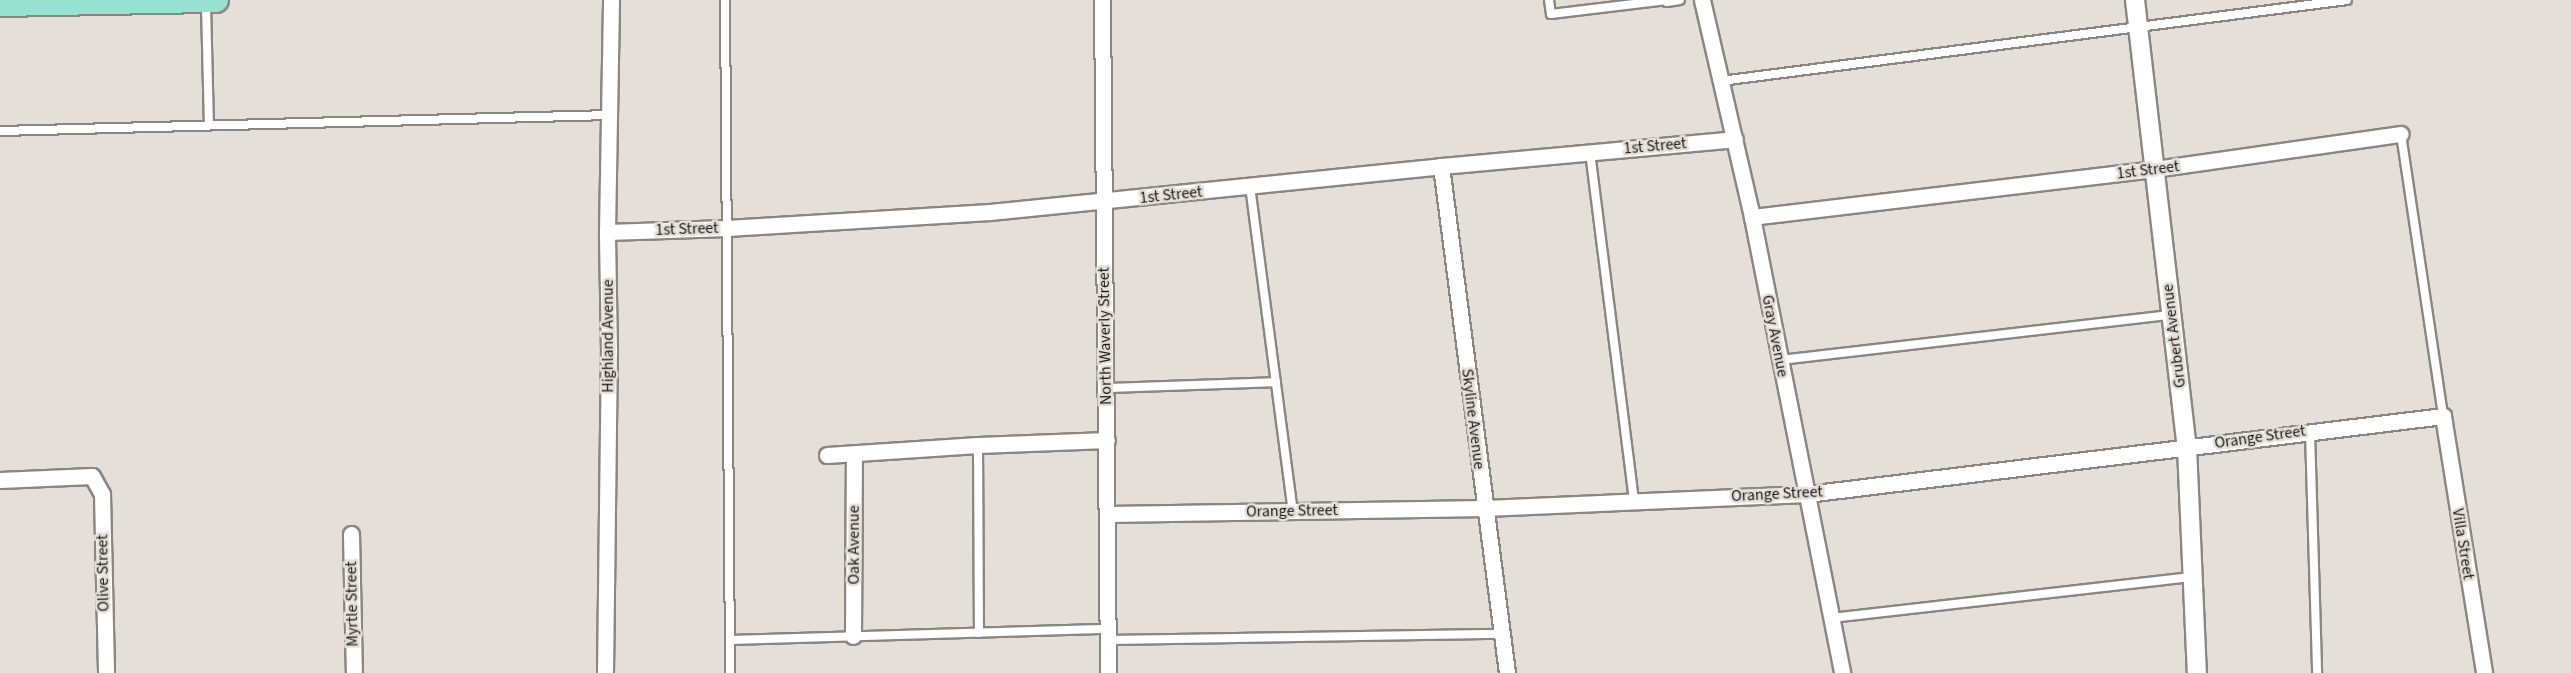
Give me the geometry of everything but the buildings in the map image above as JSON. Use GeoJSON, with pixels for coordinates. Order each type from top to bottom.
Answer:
{"type":"FeatureCollection","features":[{"type":"Feature","properties":{"kind":"main road"},"geometry":{"type":"LineString","coordinates":[[0,4],[216,0]]}},
{"type":"Feature","properties":{"kind":"street","name":"Highland Avenue"},"geometry":{"type":"LineString","coordinates":[[605,673],[609,351],[607,232],[611,0]]}},
{"type":"Feature","properties":{"kind":"street","name":"North Waverly Street"},"geometry":{"type":"LineString","coordinates":[[1102,0],[1105,116],[1103,202],[1108,673]]}},
{"type":"Feature","properties":{"kind":"street","name":"Gray Avenue"},"geometry":{"type":"LineString","coordinates":[[1702,0],[1752,217],[1842,673]]}},
{"type":"Feature","properties":{"kind":"street","name":"Grubert Avenue"},"geometry":{"type":"LineString","coordinates":[[2135,0],[2187,447],[2197,673]]}},
{"type":"Feature","properties":{"kind":"street","name":"1st Street"},"geometry":{"type":"LineString","coordinates":[[1752,217],[2154,170],[2402,134]]}},
{"type":"Feature","properties":{"kind":"street","name":"1st Street"},"geometry":{"type":"LineString","coordinates":[[607,232],[727,228],[990,212],[1735,139]]}},
{"type":"Feature","properties":{"kind":"street","name":"Skyline Avenue"},"geometry":{"type":"LineString","coordinates":[[1441,166],[1507,673]]}},
{"type":"Feature","properties":{"kind":"street","name":"Orange Street"},"geometry":{"type":"LineString","coordinates":[[1108,514],[1485,508],[1807,494],[2310,430],[2443,416]]}},
{"type":"Feature","properties":{"kind":"street","name":"Villa Street"},"geometry":{"type":"LineString","coordinates":[[2443,416],[2484,673]]}},
{"type":"Feature","properties":{"kind":"street"},"geometry":{"type":"LineString","coordinates":[[827,455],[978,445],[1107,440]]}},
{"type":"Feature","properties":{"kind":"street","name":"Oak Avenue"},"geometry":{"type":"LineString","coordinates":[[853,636],[854,454]]}},
{"type":"Feature","properties":{"kind":"street","name":"Olive Street"},"geometry":{"type":"LineString","coordinates":[[0,480],[92,476],[102,494],[106,673]]}},
{"type":"Feature","properties":{"kind":"street","name":"Myrtle Street"},"geometry":{"type":"LineString","coordinates":[[351,534],[354,673]]}},
{"type":"Feature","properties":{"kind":"lane"},"geometry":{"type":"LineString","coordinates":[[206,0],[209,125]]}},
{"type":"Feature","properties":{"kind":"lane"},"geometry":{"type":"LineString","coordinates":[[725,0],[730,673]]}},
{"type":"Feature","properties":{"kind":"lane"},"geometry":{"type":"LineString","coordinates":[[1549,0],[1551,14],[1634,3],[1680,0]]}},
{"type":"Feature","properties":{"kind":"lane"},"geometry":{"type":"LineString","coordinates":[[1582,0],[1583,11]]}},
{"type":"Feature","properties":{"kind":"lane"},"geometry":{"type":"LineString","coordinates":[[1720,81],[2347,0]]}},
{"type":"Feature","properties":{"kind":"lane"},"geometry":{"type":"LineString","coordinates":[[0,131],[609,115]]}},
{"type":"Feature","properties":{"kind":"lane"},"geometry":{"type":"LineString","coordinates":[[2402,134],[2443,416]]}},
{"type":"Feature","properties":{"kind":"lane"},"geometry":{"type":"LineString","coordinates":[[1590,152],[1634,502]]}},
{"type":"Feature","properties":{"kind":"lane"},"geometry":{"type":"LineString","coordinates":[[1250,186],[1293,511]]}},
{"type":"Feature","properties":{"kind":"lane"},"geometry":{"type":"LineString","coordinates":[[1780,360],[2172,315]]}},
{"type":"Feature","properties":{"kind":"lane"},"geometry":{"type":"LineString","coordinates":[[1106,388],[1276,382]]}},
{"type":"Feature","properties":{"kind":"lane"},"geometry":{"type":"LineString","coordinates":[[2310,430],[2317,673]]}},
{"type":"Feature","properties":{"kind":"lane"},"geometry":{"type":"LineString","coordinates":[[978,445],[979,633]]}},
{"type":"Feature","properties":{"kind":"lane"},"geometry":{"type":"LineString","coordinates":[[1831,618],[2192,577]]}},
{"type":"Feature","properties":{"kind":"lane"},"geometry":{"type":"LineString","coordinates":[[730,640],[979,633],[1502,634]]}}]}
